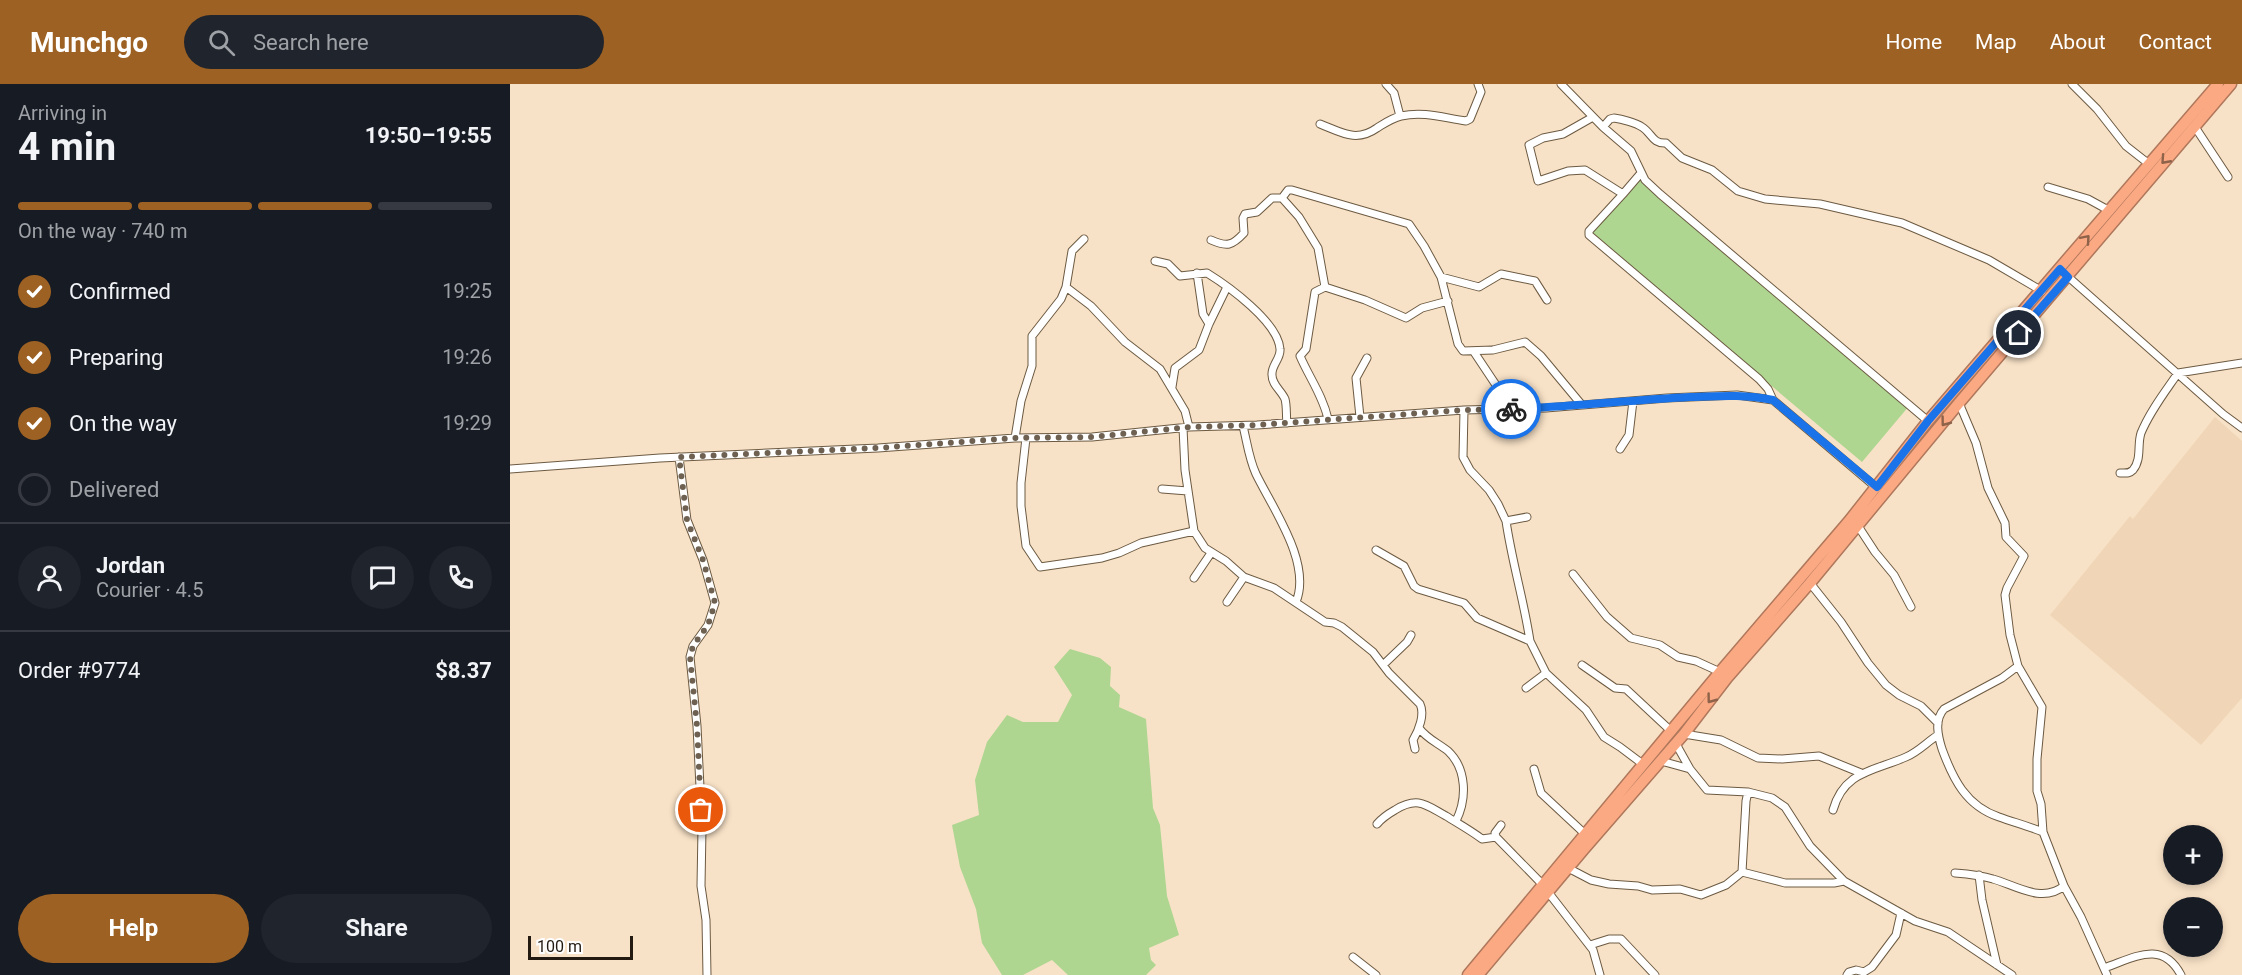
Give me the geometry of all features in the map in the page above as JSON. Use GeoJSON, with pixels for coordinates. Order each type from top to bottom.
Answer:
{"type":"FeatureCollection","features":[{"type":"Feature","properties":{"kind":"highway"},"geometry":{"type":"LineString","coordinates":[[1478,975],[1585,834],[1720,672],[1880,490],[1940,429],[2064,273],[2110,211],[2218,84]]}},
{"type":"Feature","properties":{"kind":"highway"},"geometry":{"type":"LineString","coordinates":[[1468,975],[1545,888],[1568,868],[1676,744],[1727,678],[1858,526],[1928,421],[2042,291],[2064,273],[2195,128],[2231,84]]}},
{"type":"Feature","properties":{"kind":"street"},"geometry":{"type":"LineString","coordinates":[[1386,84],[1394,93],[1400,116]]}},
{"type":"Feature","properties":{"kind":"street"},"geometry":{"type":"LineString","coordinates":[[1320,124],[1354,137],[1365,135],[1385,122],[1400,116],[1424,113],[1466,121],[1470,119],[1481,92],[1478,84]]}},
{"type":"Feature","properties":{"kind":"street"},"geometry":{"type":"LineString","coordinates":[[1561,84],[1603,127],[1631,151],[1641,173],[1660,194],[1928,421]]}},
{"type":"Feature","properties":{"kind":"street"},"geometry":{"type":"LineString","coordinates":[[2072,84],[2097,109],[2126,146],[2149,164]]}},
{"type":"Feature","properties":{"kind":"street"},"geometry":{"type":"LineString","coordinates":[[1593,117],[1563,134],[1543,138],[1529,145],[1538,181],[1568,171],[1584,170],[1623,194]]}},
{"type":"Feature","properties":{"kind":"street"},"geometry":{"type":"LineString","coordinates":[[1603,127],[1614,118],[1641,126],[1654,141],[1660,144],[1665,143],[1682,158],[1712,170],[1738,191],[1766,199],[1820,204],[1902,223],[1989,260],[2042,291]]}},
{"type":"Feature","properties":{"kind":"street"},"geometry":{"type":"LineString","coordinates":[[2195,128],[2228,177]]}},
{"type":"Feature","properties":{"kind":"street"},"geometry":{"type":"LineString","coordinates":[[1641,173],[1589,231],[1589,235],[1759,379],[1768,389],[1773,400],[1880,490]]}},
{"type":"Feature","properties":{"kind":"street"},"geometry":{"type":"LineString","coordinates":[[2048,187],[2088,199],[2110,211]]}},
{"type":"Feature","properties":{"kind":"street"},"geometry":{"type":"LineString","coordinates":[[1282,198],[1288,190],[1292,190],[1406,221],[1424,246],[1441,277],[1460,348],[1465,352],[1474,352],[1493,350],[1520,342],[1530,344],[1581,404]]}},
{"type":"Feature","properties":{"kind":"street"},"geometry":{"type":"LineString","coordinates":[[1211,240],[1228,245],[1245,233],[1243,218],[1245,214],[1257,212],[1272,198],[1282,198],[1299,217],[1318,248],[1325,287]]}},
{"type":"Feature","properties":{"kind":"street"},"geometry":{"type":"LineString","coordinates":[[1015,438],[1021,401],[1032,366],[1032,336],[1057,306],[1066,287],[1072,251],[1084,239]]}},
{"type":"Feature","properties":{"kind":"street"},"geometry":{"type":"LineString","coordinates":[[1155,261],[1168,264],[1180,276],[1207,273],[1237,292],[1253,308],[1279,342],[1280,357],[1272,374],[1273,382],[1285,399],[1287,423]]}},
{"type":"Feature","properties":{"kind":"street"},"geometry":{"type":"LineString","coordinates":[[1197,273],[1203,314],[1209,324]]}},
{"type":"Feature","properties":{"kind":"street"},"geometry":{"type":"LineString","coordinates":[[2064,273],[2223,414],[2242,428]]}},
{"type":"Feature","properties":{"kind":"street"},"geometry":{"type":"LineString","coordinates":[[1441,277],[1479,287],[1501,274],[1535,281],[1547,300]]}},
{"type":"Feature","properties":{"kind":"street"},"geometry":{"type":"LineString","coordinates":[[1066,287],[1091,306],[1125,342],[1160,369],[1185,411],[1188,491],[1194,531],[1205,548],[1226,561],[1244,577],[1274,588],[1325,622],[1339,625],[1373,652],[1423,709],[1419,728],[1413,740],[1414,749]]}},
{"type":"Feature","properties":{"kind":"street"},"geometry":{"type":"LineString","coordinates":[[1172,387],[1175,368],[1199,350],[1227,287]]}},
{"type":"Feature","properties":{"kind":"street"},"geometry":{"type":"LineString","coordinates":[[1328,419],[1311,374],[1300,356],[1306,349],[1315,292],[1325,287],[1365,300],[1406,318],[1422,308],[1448,301]]}},
{"type":"Feature","properties":{"kind":"street"},"geometry":{"type":"LineString","coordinates":[[1474,352],[1512,409]]}},
{"type":"Feature","properties":{"kind":"street"},"geometry":{"type":"LineString","coordinates":[[1360,417],[1356,378],[1367,358]]}},
{"type":"Feature","properties":{"kind":"street"},"geometry":{"type":"LineString","coordinates":[[2120,473],[2128,474],[2136,464],[2141,448],[2142,432],[2149,417],[2178,373],[2242,363]]}},
{"type":"Feature","properties":{"kind":"street"},"geometry":{"type":"LineString","coordinates":[[510,469],[1015,438],[1092,437],[1186,428],[1737,395],[1773,400]]}},
{"type":"Feature","properties":{"kind":"street"},"geometry":{"type":"LineString","coordinates":[[1620,449],[1629,435],[1633,401]]}},
{"type":"Feature","properties":{"kind":"street"},"geometry":{"type":"LineString","coordinates":[[1959,403],[1976,443],[1988,488],[2005,523],[2006,537],[2024,555],[2005,595],[2010,635],[2018,666],[2042,707],[2037,759],[2037,791],[2041,804],[2043,832],[2064,886],[2106,971],[2145,954],[2156,953],[2166,957],[2174,964],[2181,975]]}},
{"type":"Feature","properties":{"kind":"street"},"geometry":{"type":"LineString","coordinates":[[1464,410],[1463,457],[1470,470],[1489,490],[1506,522],[1516,569],[1517,588],[1530,641],[1546,673],[1586,710],[1604,737],[1644,765]]}},
{"type":"Feature","properties":{"kind":"street"},"geometry":{"type":"LineString","coordinates":[[1243,426],[1249,456],[1256,474],[1290,538],[1296,557],[1301,587],[1296,602]]}},
{"type":"Feature","properties":{"kind":"street"},"geometry":{"type":"LineString","coordinates":[[1026,438],[1021,483],[1022,515],[1026,546],[1040,567],[1102,558],[1141,543],[1194,531]]}},
{"type":"Feature","properties":{"kind":"street"},"geometry":{"type":"LineString","coordinates":[[679,457],[687,520],[703,560],[715,603],[708,625],[693,646],[690,657],[697,736],[703,862],[701,886],[706,920],[706,975]]}},
{"type":"Feature","properties":{"kind":"street"},"geometry":{"type":"LineString","coordinates":[[1162,489],[1188,491]]}},
{"type":"Feature","properties":{"kind":"street"},"geometry":{"type":"LineString","coordinates":[[1506,522],[1527,517]]}},
{"type":"Feature","properties":{"kind":"street"},"geometry":{"type":"LineString","coordinates":[[1858,526],[1894,575],[1911,608]]}},
{"type":"Feature","properties":{"kind":"street"},"geometry":{"type":"LineString","coordinates":[[1376,550],[1404,566],[1414,586],[1418,589],[1464,603],[1477,618],[1530,641]]}},
{"type":"Feature","properties":{"kind":"street"},"geometry":{"type":"LineString","coordinates":[[1194,578],[1211,552]]}},
{"type":"Feature","properties":{"kind":"street"},"geometry":{"type":"LineString","coordinates":[[1573,574],[1607,617],[1631,638],[1660,645],[1678,657],[1696,661],[1720,672]]}},
{"type":"Feature","properties":{"kind":"street"},"geometry":{"type":"LineString","coordinates":[[1227,602],[1244,577]]}},
{"type":"Feature","properties":{"kind":"street"},"geometry":{"type":"LineString","coordinates":[[1810,583],[1842,622],[1868,663],[1886,685],[1899,695],[1921,706],[1938,723]]}},
{"type":"Feature","properties":{"kind":"street"},"geometry":{"type":"LineString","coordinates":[[1383,665],[1407,642],[1411,635]]}},
{"type":"Feature","properties":{"kind":"street"},"geometry":{"type":"LineString","coordinates":[[1582,665],[1615,688],[1626,689],[1671,731]]}},
{"type":"Feature","properties":{"kind":"street"},"geometry":{"type":"LineString","coordinates":[[2018,666],[2002,678],[1944,709],[1940,714],[1938,735],[1954,778],[1977,806],[2000,818],[2043,832]]}},
{"type":"Feature","properties":{"kind":"street"},"geometry":{"type":"LineString","coordinates":[[1526,688],[1546,673]]}},
{"type":"Feature","properties":{"kind":"street"},"geometry":{"type":"LineString","coordinates":[[1419,728],[1424,735],[1449,753],[1455,761],[1465,786],[1462,808],[1456,821]]}},
{"type":"Feature","properties":{"kind":"street"},"geometry":{"type":"LineString","coordinates":[[1684,734],[1721,740],[1758,758],[1818,756],[1861,773]]}},
{"type":"Feature","properties":{"kind":"street"},"geometry":{"type":"LineString","coordinates":[[1833,810],[1836,798],[1843,788],[1861,773],[1905,757],[1938,735]]}},
{"type":"Feature","properties":{"kind":"street"},"geometry":{"type":"LineString","coordinates":[[1676,744],[1690,769],[1707,790],[1765,795],[1785,807],[1810,846],[1844,881],[1916,921],[1948,932],[2013,975]]}},
{"type":"Feature","properties":{"kind":"street"},"geometry":{"type":"LineString","coordinates":[[1661,761],[1690,769]]}},
{"type":"Feature","properties":{"kind":"street"},"geometry":{"type":"LineString","coordinates":[[1534,769],[1541,793],[1585,834]]}},
{"type":"Feature","properties":{"kind":"street"},"geometry":{"type":"LineString","coordinates":[[1568,868],[1591,880],[1652,890],[1680,889],[1701,895],[1726,885],[1742,872],[1748,792]]}},
{"type":"Feature","properties":{"kind":"street"},"geometry":{"type":"LineString","coordinates":[[1377,824],[1398,808],[1415,802],[1435,808],[1482,839],[1496,837]]}},
{"type":"Feature","properties":{"kind":"street"},"geometry":{"type":"LineString","coordinates":[[1501,825],[1495,834],[1496,837],[1545,888],[1590,945],[1598,961],[1600,975]]}},
{"type":"Feature","properties":{"kind":"street"},"geometry":{"type":"LineString","coordinates":[[1742,872],[1785,883],[1844,881]]}},
{"type":"Feature","properties":{"kind":"street"},"geometry":{"type":"LineString","coordinates":[[1955,873],[1994,879],[2021,891],[2052,893],[2064,886]]}},
{"type":"Feature","properties":{"kind":"street"},"geometry":{"type":"LineString","coordinates":[[1979,875],[1982,900],[1997,965]]}},
{"type":"Feature","properties":{"kind":"street"},"geometry":{"type":"LineString","coordinates":[[1847,975],[1856,970],[1864,972],[1872,967],[1896,935],[1901,913]]}},
{"type":"Feature","properties":{"kind":"street"},"geometry":{"type":"LineString","coordinates":[[1590,945],[1610,939],[1621,939],[1655,975]]}},
{"type":"Feature","properties":{"kind":"street"},"geometry":{"type":"LineString","coordinates":[[1353,957],[1376,975]]}},
{"type":"Feature","properties":{"kind":"shaded area"},"geometry":{"type":"Polygon","coordinates":[[[2215,417],[2242,441],[2242,698],[2201,745],[2050,615],[2130,516],[2133,519],[2215,417]]]}},
{"type":"Feature","properties":{"kind":"green space"},"geometry":{"type":"Polygon","coordinates":[[[1635,175],[1909,406],[1862,462],[1586,230],[1635,175]]]}},
{"type":"Feature","properties":{"kind":"green space"},"geometry":{"type":"Polygon","coordinates":[[[1070,649],[1100,658],[1111,667],[1110,686],[1120,695],[1119,707],[1146,719],[1153,808],[1160,825],[1167,896],[1179,935],[1149,948],[1151,960],[1156,965],[1146,975],[1068,975],[1052,960],[1023,975],[1002,975],[982,943],[976,909],[960,867],[952,825],[979,815],[975,780],[987,742],[1007,715],[1023,722],[1058,722],[1072,695],[1054,667],[1070,649]]]}},
{"type":"Feature","properties":{"kind":"way so far"},"geometry":{"type":"LineString","coordinates":[[701,810],[697,726],[690,651],[708,625],[715,603],[703,560],[687,520],[679,457],[878,448],[1015,438],[1092,437],[1190,427],[1511,409]]}},
{"type":"Feature","properties":{"kind":"route"},"geometry":{"type":"LineString","coordinates":[[1511,409],[1667,398],[1737,395],[1760,397],[1773,400],[1877,487],[1928,421],[2060,269],[2068,277],[2019,333]]}}]}
